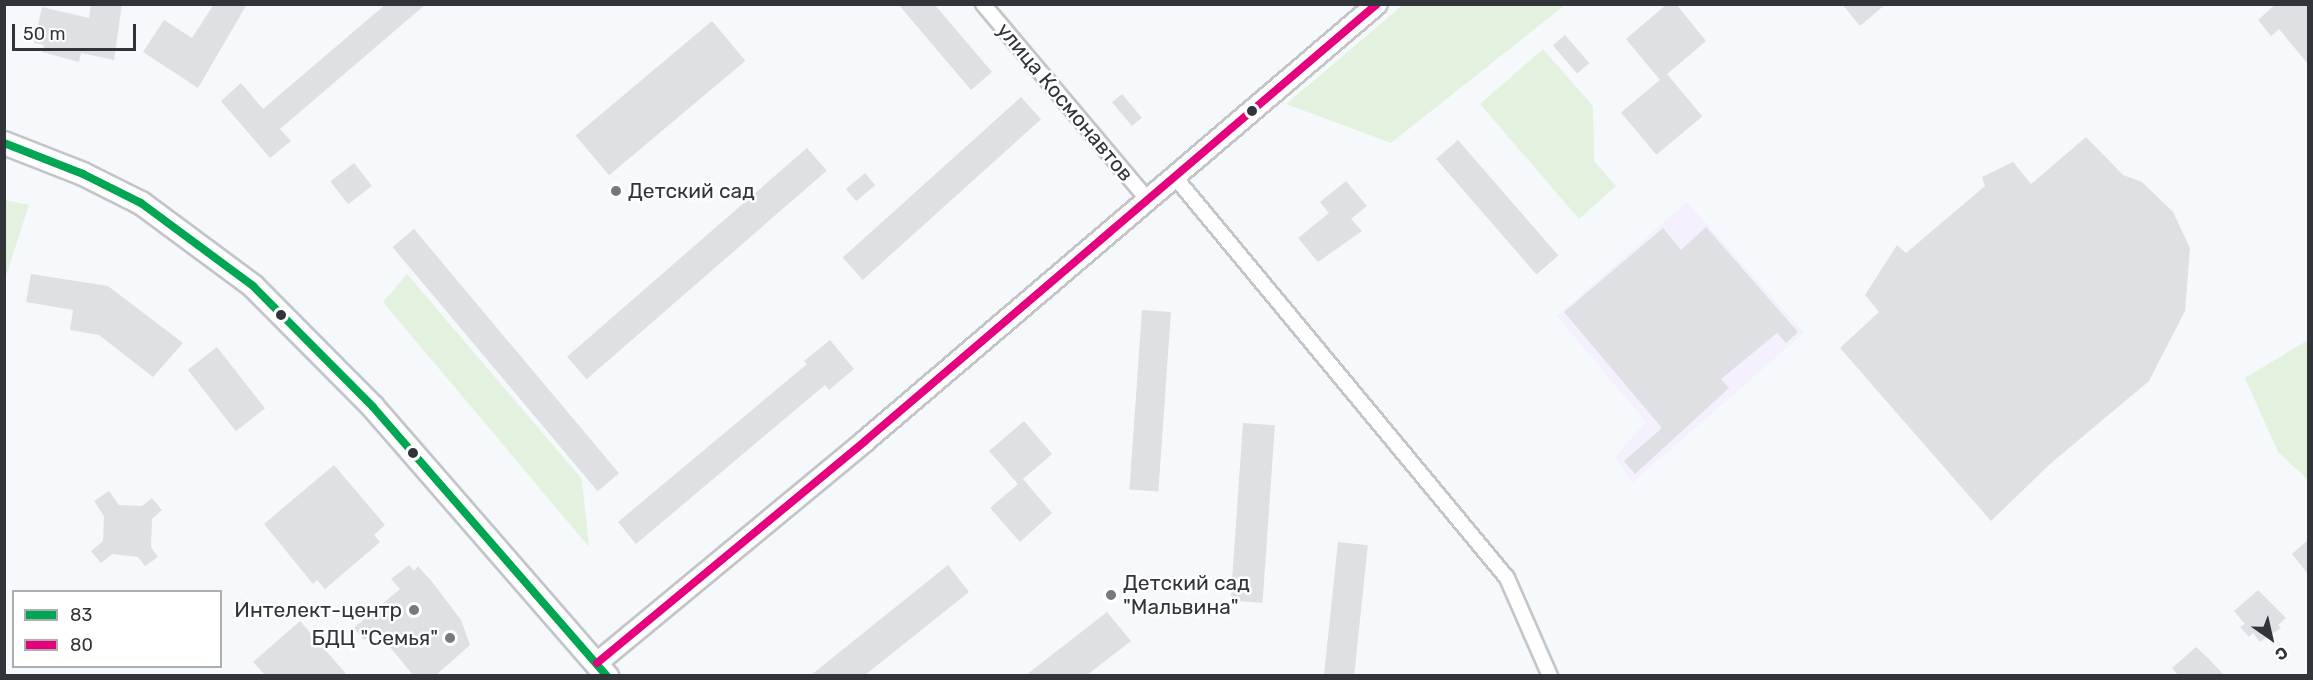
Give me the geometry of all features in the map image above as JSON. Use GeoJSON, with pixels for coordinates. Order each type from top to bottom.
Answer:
{"type":"FeatureCollection","features":[{"type":"Feature","properties":{"kind":"main road"},"geometry":{"type":"LineString","coordinates":[[4,143],[83,174],[141,203],[252,286],[365,399],[602,669]]}},
{"type":"Feature","properties":{"kind":"street","name":"улица Космонавтов"},"geometry":{"type":"LineString","coordinates":[[983,4],[1147,200]]}},
{"type":"Feature","properties":{"kind":"street"},"geometry":{"type":"LineString","coordinates":[[602,669],[1377,4]]}},
{"type":"Feature","properties":{"kind":"street"},"geometry":{"type":"LineString","coordinates":[[1174,176],[1507,578],[1550,675]]}},
{"type":"Feature","properties":{"kind":"shaded area"},"geometry":{"type":"Polygon","coordinates":[[[1687,202],[1804,333],[1632,483],[1615,457],[1646,422],[1557,316],[1687,202]]]}},
{"type":"Feature","properties":{"kind":"green space"},"geometry":{"type":"Polygon","coordinates":[[[1404,4],[1565,5],[1391,143],[1286,104],[1404,4]]]}},
{"type":"Feature","properties":{"kind":"green space"},"geometry":{"type":"Polygon","coordinates":[[[1543,49],[1593,106],[1594,161],[1616,186],[1579,219],[1480,104],[1543,49]]]}},
{"type":"Feature","properties":{"kind":"green space"},"geometry":{"type":"Polygon","coordinates":[[[4,200],[29,205],[5,279],[4,200]]]}},
{"type":"Feature","properties":{"kind":"green space"},"geometry":{"type":"Polygon","coordinates":[[[407,274],[582,479],[589,547],[383,302],[407,274]]]}},
{"type":"Feature","properties":{"kind":"green space"},"geometry":{"type":"Polygon","coordinates":[[[2308,340],[2308,480],[2278,452],[2245,378],[2308,340]]]}},
{"type":"Feature","properties":{"kind":"building"},"geometry":{"type":"Polygon","coordinates":[[[91,4],[122,4],[114,60],[81,53],[79,62],[42,52],[44,45],[34,43],[42,7],[89,18],[91,4]]]}},
{"type":"Feature","properties":{"kind":"building"},"geometry":{"type":"Polygon","coordinates":[[[214,4],[247,4],[198,88],[143,52],[164,20],[192,38],[214,4]]]}},
{"type":"Feature","properties":{"kind":"building"},"geometry":{"type":"Polygon","coordinates":[[[386,4],[426,4],[280,129],[291,141],[270,158],[221,101],[241,83],[263,109],[386,4]]]}},
{"type":"Feature","properties":{"kind":"building"},"geometry":{"type":"Polygon","coordinates":[[[898,4],[934,4],[992,72],[971,90],[898,4]]]}},
{"type":"Feature","properties":{"kind":"building"},"geometry":{"type":"Polygon","coordinates":[[[1667,4],[1676,4],[1706,41],[1660,80],[1626,39],[1667,4]]]}},
{"type":"Feature","properties":{"kind":"building"},"geometry":{"type":"Polygon","coordinates":[[[1842,4],[1886,4],[1860,26],[1842,4]]]}},
{"type":"Feature","properties":{"kind":"building"},"geometry":{"type":"Polygon","coordinates":[[[2276,4],[2308,4],[2308,64],[2279,29],[2271,36],[2258,20],[2276,4]]]}},
{"type":"Feature","properties":{"kind":"building"},"geometry":{"type":"Polygon","coordinates":[[[712,21],[745,61],[609,175],[576,135],[712,21]]]}},
{"type":"Feature","properties":{"kind":"building"},"geometry":{"type":"Polygon","coordinates":[[[1565,35],[1589,63],[1577,73],[1553,45],[1565,35]]]}},
{"type":"Feature","properties":{"kind":"building"},"geometry":{"type":"Polygon","coordinates":[[[1667,74],[1702,116],[1656,155],[1621,113],[1667,74]]]}},
{"type":"Feature","properties":{"kind":"building"},"geometry":{"type":"Polygon","coordinates":[[[1122,94],[1142,118],[1132,126],[1112,102],[1122,94]]]}},
{"type":"Feature","properties":{"kind":"building"},"geometry":{"type":"Polygon","coordinates":[[[1021,97],[1041,119],[863,280],[843,258],[1021,97]]]}},
{"type":"Feature","properties":{"kind":"building"},"geometry":{"type":"Polygon","coordinates":[[[2086,137],[2123,175],[2142,182],[2173,212],[2190,248],[2185,311],[2149,381],[2050,464],[1991,521],[1840,348],[1879,312],[1865,295],[1897,245],[1906,253],[1985,186],[1982,177],[2013,162],[2031,184],[2086,137]]]}},
{"type":"Feature","properties":{"kind":"building"},"geometry":{"type":"Polygon","coordinates":[[[1458,140],[1558,255],[1536,274],[1436,159],[1458,140]]]}},
{"type":"Feature","properties":{"kind":"building"},"geometry":{"type":"Polygon","coordinates":[[[807,148],[827,171],[587,379],[567,357],[807,148]]]}},
{"type":"Feature","properties":{"kind":"building"},"geometry":{"type":"Polygon","coordinates":[[[354,163],[372,186],[348,204],[330,181],[354,163]]]}},
{"type":"Feature","properties":{"kind":"building"},"geometry":{"type":"Polygon","coordinates":[[[865,173],[875,185],[856,201],[846,189],[865,173]]]}},
{"type":"Feature","properties":{"kind":"building"},"geometry":{"type":"Polygon","coordinates":[[[1346,181],[1367,206],[1351,219],[1362,231],[1318,262],[1298,238],[1329,213],[1320,202],[1346,181]]]}},
{"type":"Feature","properties":{"kind":"building"},"geometry":{"type":"Polygon","coordinates":[[[1706,227],[1798,332],[1786,343],[1777,333],[1721,379],[1729,388],[1635,474],[1624,461],[1662,428],[1564,312],[1663,228],[1681,250],[1706,227]]]}},
{"type":"Feature","properties":{"kind":"building"},"geometry":{"type":"Polygon","coordinates":[[[414,229],[619,473],[598,491],[393,247],[414,229]]]}},
{"type":"Feature","properties":{"kind":"building"},"geometry":{"type":"Polygon","coordinates":[[[31,274],[108,286],[183,343],[153,377],[99,335],[70,330],[73,310],[26,302],[31,274]]]}},
{"type":"Feature","properties":{"kind":"building"},"geometry":{"type":"Polygon","coordinates":[[[1142,310],[1171,312],[1158,492],[1129,490],[1142,310]]]}},
{"type":"Feature","properties":{"kind":"building"},"geometry":{"type":"Polygon","coordinates":[[[830,340],[854,369],[829,390],[825,385],[636,544],[618,522],[807,364],[804,361],[830,340]]]}},
{"type":"Feature","properties":{"kind":"building"},"geometry":{"type":"Polygon","coordinates":[[[217,347],[265,408],[236,431],[188,370],[217,347]]]}},
{"type":"Feature","properties":{"kind":"building"},"geometry":{"type":"Polygon","coordinates":[[[1024,421],[1052,454],[1023,479],[1052,513],[1020,542],[990,508],[1018,484],[989,451],[1024,421]]]}},
{"type":"Feature","properties":{"kind":"building"},"geometry":{"type":"Polygon","coordinates":[[[1243,423],[1275,425],[1263,603],[1231,601],[1243,423]]]}},
{"type":"Feature","properties":{"kind":"building"},"geometry":{"type":"Polygon","coordinates":[[[334,465],[385,525],[374,535],[380,542],[325,589],[317,580],[313,584],[264,524],[334,465]]]}},
{"type":"Feature","properties":{"kind":"building"},"geometry":{"type":"Polygon","coordinates":[[[109,491],[119,505],[142,506],[152,498],[162,510],[152,519],[151,547],[158,557],[145,566],[138,557],[112,554],[101,563],[91,551],[103,541],[104,516],[94,501],[109,491]]]}},
{"type":"Feature","properties":{"kind":"building"},"geometry":{"type":"Polygon","coordinates":[[[2308,540],[2308,574],[2292,554],[2308,540]]]}},
{"type":"Feature","properties":{"kind":"building"},"geometry":{"type":"Polygon","coordinates":[[[1338,542],[1368,545],[1354,676],[1324,675],[1338,542]]]}},
{"type":"Feature","properties":{"kind":"building","name":"Интелект-центр"},"geometry":{"type":"Polygon","coordinates":[[[409,565],[414,571],[418,566],[433,583],[461,620],[470,645],[436,675],[413,675],[376,630],[364,640],[354,628],[400,589],[391,579],[409,565]]]}},
{"type":"Feature","properties":{"kind":"building"},"geometry":{"type":"Polygon","coordinates":[[[948,565],[969,592],[865,675],[811,675],[948,565]]]}},
{"type":"Feature","properties":{"kind":"building"},"geometry":{"type":"Polygon","coordinates":[[[2258,590],[2286,618],[2278,625],[2281,628],[2260,642],[2253,633],[2249,637],[2240,627],[2245,624],[2234,611],[2258,590]]]}},
{"type":"Feature","properties":{"kind":"building"},"geometry":{"type":"Polygon","coordinates":[[[1107,612],[1131,641],[1087,675],[1026,675],[1107,612]]]}},
{"type":"Feature","properties":{"kind":"building"},"geometry":{"type":"Polygon","coordinates":[[[300,621],[347,675],[265,675],[253,662],[300,621]]]}},
{"type":"Feature","properties":{"kind":"building"},"geometry":{"type":"Polygon","coordinates":[[[2196,647],[2224,675],[2178,675],[2172,668],[2196,647]]]}},
{"type":"Feature","properties":{"kind":"transit line","name":"80"},"geometry":{"type":"LineString","coordinates":[[597,663],[865,441],[1377,4]]}},
{"type":"Feature","properties":{"kind":"transit line","name":"83"},"geometry":{"type":"LineString","coordinates":[[4,143],[83,174],[141,203],[253,286],[373,407],[607,676]]}},
{"type":"Feature","properties":{"kind":"place","name":"Детский сад"},"geometry":{"type":"Point","coordinates":[616,191]}},
{"type":"Feature","properties":{"kind":"place","name":"Детский сад \"Мальвина\""},"geometry":{"type":"Point","coordinates":[1111,595]}},
{"type":"Feature","properties":{"kind":"place","name":"Интелект-центр"},"geometry":{"type":"Point","coordinates":[414,610]}},
{"type":"Feature","properties":{"kind":"place","name":"БДЦ \"Семья\""},"geometry":{"type":"Point","coordinates":[450,638]}}]}
